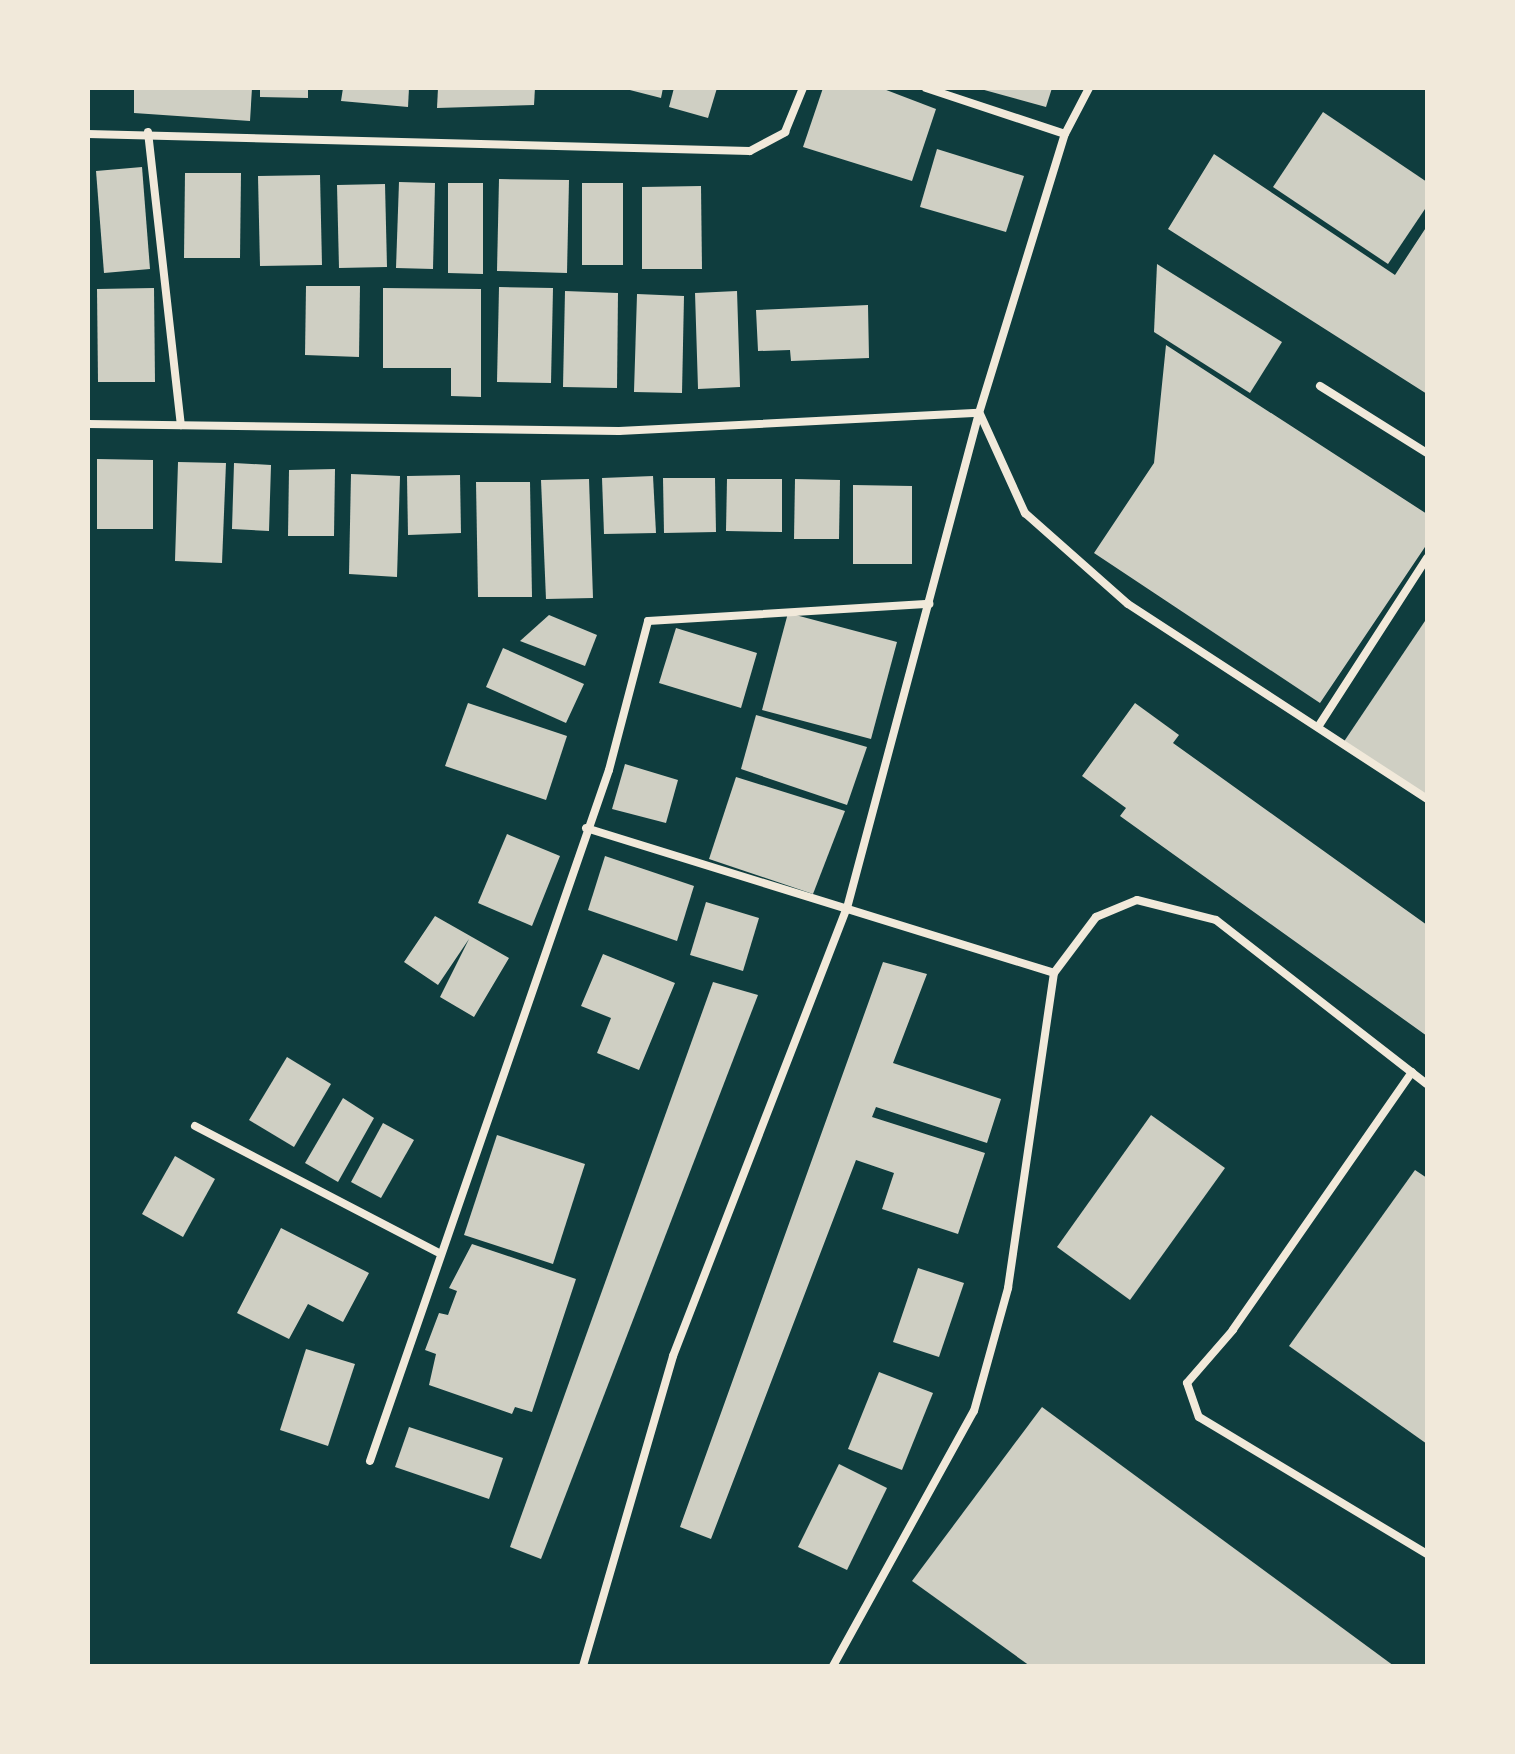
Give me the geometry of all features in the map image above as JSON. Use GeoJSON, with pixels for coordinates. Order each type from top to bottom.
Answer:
{"type":"FeatureCollection","features":[{"type":"Feature","properties":{"kind":"street"},"geometry":{"type":"LineString","coordinates":[[88,134],[148,132],[750,151],[785,132],[803,88]]}},
{"type":"Feature","properties":{"kind":"street"},"geometry":{"type":"LineString","coordinates":[[926,88],[1065,134]]}},
{"type":"Feature","properties":{"kind":"street"},"geometry":{"type":"LineString","coordinates":[[583,1666],[673,1356],[847,908],[979,413],[1065,134],[1089,88]]}},
{"type":"Feature","properties":{"kind":"street"},"geometry":{"type":"LineString","coordinates":[[148,132],[181,425]]}},
{"type":"Feature","properties":{"kind":"street"},"geometry":{"type":"LineString","coordinates":[[1320,386],[1427,453]]}},
{"type":"Feature","properties":{"kind":"street"},"geometry":{"type":"LineString","coordinates":[[88,424],[619,431],[979,413]]}},
{"type":"Feature","properties":{"kind":"street"},"geometry":{"type":"LineString","coordinates":[[979,413],[1025,513],[1128,604],[1427,799]]}},
{"type":"Feature","properties":{"kind":"street"},"geometry":{"type":"LineString","coordinates":[[1318,727],[1427,558]]}},
{"type":"Feature","properties":{"kind":"street"},"geometry":{"type":"LineString","coordinates":[[370,1461],[437,1252],[609,770],[648,621],[929,604]]}},
{"type":"Feature","properties":{"kind":"street"},"geometry":{"type":"LineString","coordinates":[[586,828],[1054,973]]}},
{"type":"Feature","properties":{"kind":"street"},"geometry":{"type":"LineString","coordinates":[[833,1666],[974,1411],[1008,1288],[1054,973],[1096,917],[1137,900],[1216,920],[1427,1084]]}},
{"type":"Feature","properties":{"kind":"street"},"geometry":{"type":"LineString","coordinates":[[1412,1072],[1233,1330],[1187,1383],[1199,1417],[1427,1554]]}},
{"type":"Feature","properties":{"kind":"street"},"geometry":{"type":"LineString","coordinates":[[195,1126],[437,1252]]}},
{"type":"Feature","properties":{"kind":"building"},"geometry":{"type":"Polygon","coordinates":[[[134,88],[252,88],[250,121],[134,113],[134,88]]]}},
{"type":"Feature","properties":{"kind":"building"},"geometry":{"type":"Polygon","coordinates":[[[260,88],[308,88],[308,98],[260,97],[260,88]]]}},
{"type":"Feature","properties":{"kind":"building"},"geometry":{"type":"Polygon","coordinates":[[[343,88],[409,88],[408,107],[341,101],[343,88]]]}},
{"type":"Feature","properties":{"kind":"building"},"geometry":{"type":"Polygon","coordinates":[[[438,88],[535,88],[534,105],[437,108],[438,88]]]}},
{"type":"Feature","properties":{"kind":"building"},"geometry":{"type":"Polygon","coordinates":[[[622,88],[663,88],[661,98],[622,88]]]}},
{"type":"Feature","properties":{"kind":"building"},"geometry":{"type":"Polygon","coordinates":[[[674,88],[717,88],[708,118],[669,107],[674,88]]]}},
{"type":"Feature","properties":{"kind":"building"},"geometry":{"type":"Polygon","coordinates":[[[823,88],[881,88],[936,109],[912,181],[803,147],[823,88]]]}},
{"type":"Feature","properties":{"kind":"building"},"geometry":{"type":"Polygon","coordinates":[[[977,88],[1052,88],[1046,107],[977,88]]]}},
{"type":"Feature","properties":{"kind":"building"},"geometry":{"type":"Polygon","coordinates":[[[1323,112],[1427,182],[1427,206],[1388,264],[1273,187],[1323,112]]]}},
{"type":"Feature","properties":{"kind":"building"},"geometry":{"type":"Polygon","coordinates":[[[937,149],[1024,176],[1006,232],[920,207],[937,149]]]}},
{"type":"Feature","properties":{"kind":"building"},"geometry":{"type":"Polygon","coordinates":[[[1214,154],[1395,275],[1427,226],[1427,394],[1168,229],[1214,154]]]}},
{"type":"Feature","properties":{"kind":"building"},"geometry":{"type":"Polygon","coordinates":[[[142,167],[150,269],[104,273],[96,171],[142,167]]]}},
{"type":"Feature","properties":{"kind":"building"},"geometry":{"type":"Polygon","coordinates":[[[185,173],[241,173],[240,258],[184,258],[185,173]]]}},
{"type":"Feature","properties":{"kind":"building"},"geometry":{"type":"Polygon","coordinates":[[[320,175],[322,265],[260,266],[258,176],[320,175]]]}},
{"type":"Feature","properties":{"kind":"building"},"geometry":{"type":"Polygon","coordinates":[[[499,179],[569,180],[567,273],[497,271],[499,179]]]}},
{"type":"Feature","properties":{"kind":"building"},"geometry":{"type":"Polygon","coordinates":[[[399,182],[435,183],[433,269],[396,268],[399,182]]]}},
{"type":"Feature","properties":{"kind":"building"},"geometry":{"type":"Polygon","coordinates":[[[448,183],[483,183],[483,274],[448,273],[448,183]]]}},
{"type":"Feature","properties":{"kind":"building"},"geometry":{"type":"Polygon","coordinates":[[[582,183],[623,183],[623,265],[582,265],[582,183]]]}},
{"type":"Feature","properties":{"kind":"building"},"geometry":{"type":"Polygon","coordinates":[[[385,184],[387,267],[339,268],[337,185],[385,184]]]}},
{"type":"Feature","properties":{"kind":"building"},"geometry":{"type":"Polygon","coordinates":[[[701,186],[702,269],[642,269],[642,187],[701,186]]]}},
{"type":"Feature","properties":{"kind":"building"},"geometry":{"type":"Polygon","coordinates":[[[1157,264],[1282,342],[1250,393],[1154,332],[1157,264]]]}},
{"type":"Feature","properties":{"kind":"building"},"geometry":{"type":"Polygon","coordinates":[[[306,286],[360,286],[359,357],[305,355],[306,286]]]}},
{"type":"Feature","properties":{"kind":"building"},"geometry":{"type":"Polygon","coordinates":[[[499,287],[553,288],[551,383],[497,382],[499,287]]]}},
{"type":"Feature","properties":{"kind":"building"},"geometry":{"type":"Polygon","coordinates":[[[154,288],[155,382],[98,382],[97,289],[154,288]]]}},
{"type":"Feature","properties":{"kind":"building"},"geometry":{"type":"Polygon","coordinates":[[[383,288],[481,289],[481,397],[451,396],[451,368],[383,368],[383,288]]]}},
{"type":"Feature","properties":{"kind":"building"},"geometry":{"type":"Polygon","coordinates":[[[565,291],[618,293],[617,388],[563,387],[565,291]]]}},
{"type":"Feature","properties":{"kind":"building"},"geometry":{"type":"Polygon","coordinates":[[[737,291],[740,387],[698,389],[695,293],[737,291]]]}},
{"type":"Feature","properties":{"kind":"building"},"geometry":{"type":"Polygon","coordinates":[[[637,294],[684,296],[682,393],[634,392],[637,294]]]}},
{"type":"Feature","properties":{"kind":"building"},"geometry":{"type":"Polygon","coordinates":[[[868,305],[869,358],[791,361],[790,350],[758,351],[756,310],[868,305]]]}},
{"type":"Feature","properties":{"kind":"building"},"geometry":{"type":"Polygon","coordinates":[[[1166,345],[1427,514],[1427,544],[1320,703],[1094,553],[1154,463],[1166,345]]]}},
{"type":"Feature","properties":{"kind":"building"},"geometry":{"type":"Polygon","coordinates":[[[97,459],[153,460],[153,529],[97,529],[97,459]]]}},
{"type":"Feature","properties":{"kind":"building"},"geometry":{"type":"Polygon","coordinates":[[[178,462],[226,463],[222,563],[175,561],[178,462]]]}},
{"type":"Feature","properties":{"kind":"building"},"geometry":{"type":"Polygon","coordinates":[[[234,463],[271,465],[269,531],[232,529],[234,463]]]}},
{"type":"Feature","properties":{"kind":"building"},"geometry":{"type":"Polygon","coordinates":[[[335,469],[334,536],[288,536],[289,470],[335,469]]]}},
{"type":"Feature","properties":{"kind":"building"},"geometry":{"type":"Polygon","coordinates":[[[351,474],[400,476],[397,577],[349,574],[351,474]]]}},
{"type":"Feature","properties":{"kind":"building"},"geometry":{"type":"Polygon","coordinates":[[[460,475],[461,533],[408,535],[407,476],[460,475]]]}},
{"type":"Feature","properties":{"kind":"building"},"geometry":{"type":"Polygon","coordinates":[[[653,476],[656,533],[604,534],[602,478],[653,476]]]}},
{"type":"Feature","properties":{"kind":"building"},"geometry":{"type":"Polygon","coordinates":[[[663,478],[715,478],[716,532],[664,533],[663,478]]]}},
{"type":"Feature","properties":{"kind":"building"},"geometry":{"type":"Polygon","coordinates":[[[589,479],[593,598],[546,599],[541,480],[589,479]]]}},
{"type":"Feature","properties":{"kind":"building"},"geometry":{"type":"Polygon","coordinates":[[[727,479],[782,479],[782,532],[726,531],[727,479]]]}},
{"type":"Feature","properties":{"kind":"building"},"geometry":{"type":"Polygon","coordinates":[[[795,479],[840,480],[839,539],[794,539],[795,479]]]}},
{"type":"Feature","properties":{"kind":"building"},"geometry":{"type":"Polygon","coordinates":[[[476,482],[530,482],[532,597],[478,597],[476,482]]]}},
{"type":"Feature","properties":{"kind":"building"},"geometry":{"type":"Polygon","coordinates":[[[853,485],[912,486],[912,564],[853,564],[853,485]]]}},
{"type":"Feature","properties":{"kind":"building"},"geometry":{"type":"Polygon","coordinates":[[[788,613],[897,642],[871,739],[762,710],[788,613]]]}},
{"type":"Feature","properties":{"kind":"building"},"geometry":{"type":"Polygon","coordinates":[[[549,615],[597,635],[585,666],[520,641],[549,615]]]}},
{"type":"Feature","properties":{"kind":"building"},"geometry":{"type":"Polygon","coordinates":[[[1427,618],[1427,798],[1343,743],[1427,618]]]}},
{"type":"Feature","properties":{"kind":"building"},"geometry":{"type":"Polygon","coordinates":[[[676,628],[757,653],[741,708],[659,683],[676,628]]]}},
{"type":"Feature","properties":{"kind":"building"},"geometry":{"type":"Polygon","coordinates":[[[503,648],[584,684],[566,723],[486,687],[503,648]]]}},
{"type":"Feature","properties":{"kind":"building"},"geometry":{"type":"Polygon","coordinates":[[[468,703],[567,736],[546,800],[445,766],[468,703]]]}},
{"type":"Feature","properties":{"kind":"building"},"geometry":{"type":"Polygon","coordinates":[[[1135,703],[1179,735],[1173,743],[1427,925],[1427,1036],[1120,816],[1126,808],[1082,776],[1135,703]]]}},
{"type":"Feature","properties":{"kind":"building"},"geometry":{"type":"Polygon","coordinates":[[[756,715],[867,747],[847,805],[741,769],[756,715]]]}},
{"type":"Feature","properties":{"kind":"building"},"geometry":{"type":"Polygon","coordinates":[[[625,764],[678,780],[666,823],[612,809],[625,764]]]}},
{"type":"Feature","properties":{"kind":"building"},"geometry":{"type":"Polygon","coordinates":[[[736,777],[845,811],[813,894],[709,859],[736,777]]]}},
{"type":"Feature","properties":{"kind":"building"},"geometry":{"type":"Polygon","coordinates":[[[507,834],[560,856],[532,926],[478,903],[507,834]]]}},
{"type":"Feature","properties":{"kind":"building"},"geometry":{"type":"Polygon","coordinates":[[[605,856],[694,886],[677,941],[588,910],[605,856]]]}},
{"type":"Feature","properties":{"kind":"building"},"geometry":{"type":"Polygon","coordinates":[[[706,902],[759,918],[743,971],[690,955],[706,902]]]}},
{"type":"Feature","properties":{"kind":"building"},"geometry":{"type":"Polygon","coordinates":[[[435,916],[509,958],[474,1017],[440,997],[469,939],[438,985],[404,962],[435,916]]]}},
{"type":"Feature","properties":{"kind":"building"},"geometry":{"type":"Polygon","coordinates":[[[603,954],[675,983],[639,1070],[597,1053],[611,1018],[581,1006],[603,954]]]}},
{"type":"Feature","properties":{"kind":"building"},"geometry":{"type":"Polygon","coordinates":[[[883,962],[927,974],[893,1063],[1001,1099],[987,1143],[876,1107],[872,1117],[985,1153],[958,1234],[882,1209],[894,1173],[856,1160],[711,1539],[680,1527],[883,962]]]}},
{"type":"Feature","properties":{"kind":"building"},"geometry":{"type":"Polygon","coordinates":[[[713,982],[758,995],[541,1559],[510,1547],[713,982]]]}},
{"type":"Feature","properties":{"kind":"building"},"geometry":{"type":"Polygon","coordinates":[[[287,1057],[331,1084],[294,1147],[249,1120],[287,1057]]]}},
{"type":"Feature","properties":{"kind":"building"},"geometry":{"type":"Polygon","coordinates":[[[343,1098],[374,1118],[338,1182],[305,1163],[343,1098]]]}},
{"type":"Feature","properties":{"kind":"building"},"geometry":{"type":"Polygon","coordinates":[[[1151,1115],[1225,1168],[1130,1300],[1057,1247],[1151,1115]]]}},
{"type":"Feature","properties":{"kind":"building"},"geometry":{"type":"Polygon","coordinates":[[[383,1123],[414,1140],[381,1198],[351,1182],[383,1123]]]}},
{"type":"Feature","properties":{"kind":"building"},"geometry":{"type":"Polygon","coordinates":[[[497,1135],[585,1164],[553,1264],[464,1235],[497,1135]]]}},
{"type":"Feature","properties":{"kind":"building"},"geometry":{"type":"Polygon","coordinates":[[[175,1156],[215,1179],[183,1237],[142,1214],[175,1156]]]}},
{"type":"Feature","properties":{"kind":"building"},"geometry":{"type":"Polygon","coordinates":[[[1415,1170],[1427,1178],[1427,1444],[1289,1346],[1415,1170]]]}},
{"type":"Feature","properties":{"kind":"building"},"geometry":{"type":"Polygon","coordinates":[[[281,1228],[369,1273],[343,1322],[308,1304],[289,1339],[237,1313],[281,1228]]]}},
{"type":"Feature","properties":{"kind":"building"},"geometry":{"type":"Polygon","coordinates":[[[472,1244],[576,1279],[532,1412],[515,1407],[512,1414],[429,1385],[436,1354],[425,1350],[439,1313],[448,1315],[457,1291],[449,1288],[472,1244]]]}},
{"type":"Feature","properties":{"kind":"building"},"geometry":{"type":"Polygon","coordinates":[[[918,1268],[964,1283],[939,1357],[893,1342],[918,1268]]]}},
{"type":"Feature","properties":{"kind":"building"},"geometry":{"type":"Polygon","coordinates":[[[306,1349],[355,1364],[328,1446],[280,1430],[306,1349]]]}},
{"type":"Feature","properties":{"kind":"building"},"geometry":{"type":"Polygon","coordinates":[[[879,1372],[933,1393],[902,1470],[848,1449],[879,1372]]]}},
{"type":"Feature","properties":{"kind":"building"},"geometry":{"type":"Polygon","coordinates":[[[1042,1407],[1394,1666],[1030,1666],[912,1581],[1042,1407]]]}},
{"type":"Feature","properties":{"kind":"building"},"geometry":{"type":"Polygon","coordinates":[[[409,1427],[503,1458],[489,1499],[395,1467],[409,1427]]]}},
{"type":"Feature","properties":{"kind":"building"},"geometry":{"type":"Polygon","coordinates":[[[839,1464],[887,1488],[847,1570],[798,1547],[839,1464]]]}}]}
